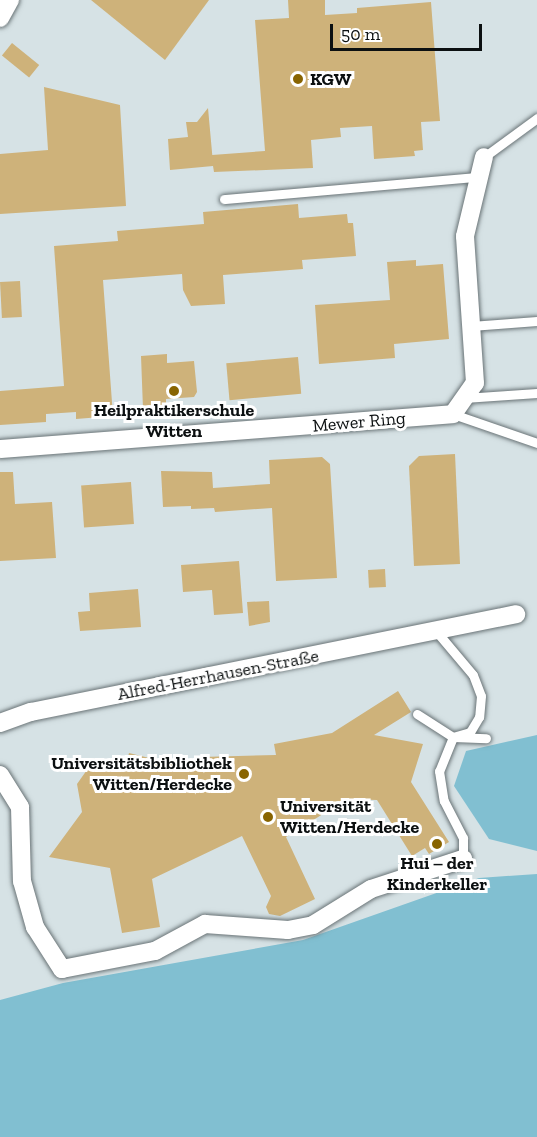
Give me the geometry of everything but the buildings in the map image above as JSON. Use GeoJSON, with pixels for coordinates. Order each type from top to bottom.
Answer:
{"type":"FeatureCollection","features":[{"type":"Feature","properties":{"kind":"street"},"geometry":{"type":"LineString","coordinates":[[0,18],[10,0]]}},
{"type":"Feature","properties":{"kind":"street"},"geometry":{"type":"LineString","coordinates":[[453,414],[475,383],[465,236],[484,158]]}},
{"type":"Feature","properties":{"kind":"street","name":"Mewer Ring"},"geometry":{"type":"LineString","coordinates":[[0,449],[453,414]]}},
{"type":"Feature","properties":{"kind":"street","name":"Alfred-Herrhausen-Straße"},"geometry":{"type":"LineString","coordinates":[[0,723],[31,712],[516,614]]}},
{"type":"Feature","properties":{"kind":"street"},"geometry":{"type":"LineString","coordinates":[[0,775],[20,807],[22,881],[35,927],[62,969],[155,951],[205,924],[288,930],[313,925],[370,889],[463,859]]}},
{"type":"Feature","properties":{"kind":"lane"},"geometry":{"type":"LineString","coordinates":[[484,158],[537,118]]}},
{"type":"Feature","properties":{"kind":"lane"},"geometry":{"type":"LineString","coordinates":[[224,199],[478,177]]}},
{"type":"Feature","properties":{"kind":"lane"},"geometry":{"type":"LineString","coordinates":[[471,326],[537,321]]}},
{"type":"Feature","properties":{"kind":"lane"},"geometry":{"type":"LineString","coordinates":[[464,398],[537,393]]}},
{"type":"Feature","properties":{"kind":"lane"},"geometry":{"type":"LineString","coordinates":[[453,414],[537,443]]}},
{"type":"Feature","properties":{"kind":"lane"},"geometry":{"type":"LineString","coordinates":[[436,631],[473,675],[481,696],[478,717],[470,732],[453,738],[440,771],[444,801],[463,838],[463,859]]}},
{"type":"Feature","properties":{"kind":"lane"},"geometry":{"type":"LineString","coordinates":[[417,714],[453,738],[486,738]]}},
{"type":"Feature","properties":{"kind":"shaded area"},"geometry":{"type":"Polygon","coordinates":[[[537,735],[537,851],[489,839],[454,786],[466,751],[537,735]]]}},
{"type":"Feature","properties":{"kind":"shaded area"},"geometry":{"type":"Polygon","coordinates":[[[537,874],[537,1137],[0,1137],[0,1000],[63,983],[303,940],[479,878],[537,874]]]}},
{"type":"Feature","properties":{"kind":"place","name":"KGW"},"geometry":{"type":"Point","coordinates":[298,79]}},
{"type":"Feature","properties":{"kind":"place","name":"Heilpraktikerschule Witten"},"geometry":{"type":"Point","coordinates":[174,391]}},
{"type":"Feature","properties":{"kind":"place","name":"Universitätsbibliothek Witten/Herdecke"},"geometry":{"type":"Point","coordinates":[244,774]}},
{"type":"Feature","properties":{"kind":"place","name":"Universität Witten/Herdecke"},"geometry":{"type":"Point","coordinates":[268,817]}},
{"type":"Feature","properties":{"kind":"place","name":"Hui – der Kinderkeller"},"geometry":{"type":"Point","coordinates":[437,844]}}]}
